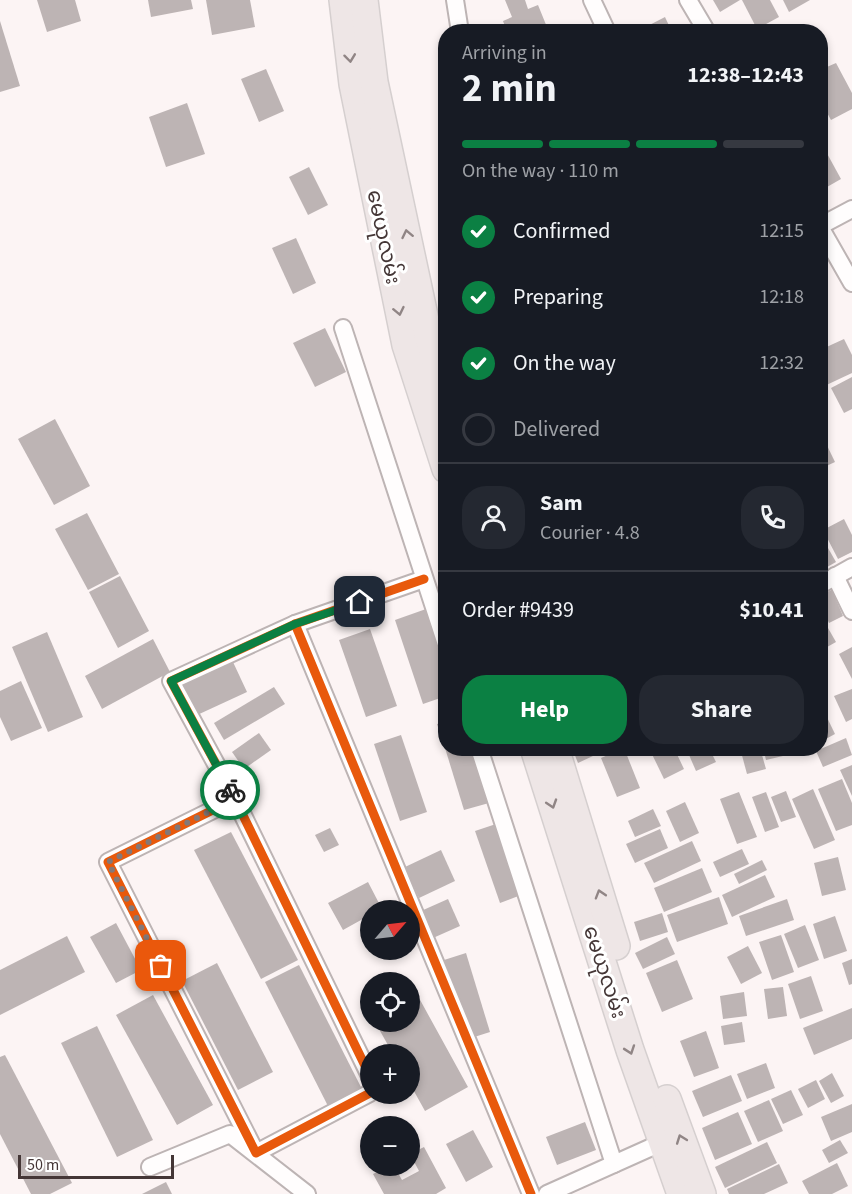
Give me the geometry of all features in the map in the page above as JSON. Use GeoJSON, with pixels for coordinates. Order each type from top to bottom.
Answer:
{"type":"FeatureCollection","features":[{"type":"Feature","properties":{"kind":"main road","name":"မေယုလမ်း"},"geometry":{"type":"LineString","coordinates":[[343,0],[353,84],[406,345],[438,444]]}},
{"type":"Feature","properties":{"kind":"main road","name":"မေယုလမ်း"},"geometry":{"type":"LineString","coordinates":[[364,0],[377,93],[429,339],[438,367]]}},
{"type":"Feature","properties":{"kind":"main road","name":"မေယုလမ်း"},"geometry":{"type":"LineString","coordinates":[[537,756],[630,1050],[681,1194]]}},
{"type":"Feature","properties":{"kind":"main road","name":"မေယုလမ်း"},"geometry":{"type":"LineString","coordinates":[[557,756],[648,1046],[702,1194]]}},
{"type":"Feature","properties":{"kind":"street"},"geometry":{"type":"LineString","coordinates":[[455,0],[459,24]]}},
{"type":"Feature","properties":{"kind":"street"},"geometry":{"type":"LineString","coordinates":[[592,0],[603,24]]}},
{"type":"Feature","properties":{"kind":"street"},"geometry":{"type":"LineString","coordinates":[[688,0],[702,24]]}},
{"type":"Feature","properties":{"kind":"street"},"geometry":{"type":"LineString","coordinates":[[828,222],[852,209]]}},
{"type":"Feature","properties":{"kind":"street"},"geometry":{"type":"LineString","coordinates":[[828,240],[852,283]]}},
{"type":"Feature","properties":{"kind":"street"},"geometry":{"type":"LineString","coordinates":[[343,328],[438,620]]}},
{"type":"Feature","properties":{"kind":"street"},"geometry":{"type":"LineString","coordinates":[[828,580],[852,567]]}},
{"type":"Feature","properties":{"kind":"street"},"geometry":{"type":"LineString","coordinates":[[835,576],[852,611]]}},
{"type":"Feature","properties":{"kind":"street"},"geometry":{"type":"LineString","coordinates":[[360,1055],[235,799],[171,681],[295,624],[424,579]]}},
{"type":"Feature","properties":{"kind":"street"},"geometry":{"type":"LineString","coordinates":[[295,624],[531,1194]]}},
{"type":"Feature","properties":{"kind":"street"},"geometry":{"type":"LineString","coordinates":[[482,756],[614,1164]]}},
{"type":"Feature","properties":{"kind":"street"},"geometry":{"type":"LineString","coordinates":[[235,799],[108,862],[256,1153]]}},
{"type":"Feature","properties":{"kind":"street"},"geometry":{"type":"LineString","coordinates":[[256,1153],[360,1098]]}},
{"type":"Feature","properties":{"kind":"street"},"geometry":{"type":"LineString","coordinates":[[150,1167],[230,1134],[307,1194]]}},
{"type":"Feature","properties":{"kind":"street"},"geometry":{"type":"LineString","coordinates":[[547,1194],[663,1142]]}},
{"type":"Feature","properties":{"kind":"building"},"geometry":{"type":"Polygon","coordinates":[[[37,0],[75,0],[81,21],[47,32],[37,0]]]}},
{"type":"Feature","properties":{"kind":"building"},"geometry":{"type":"Polygon","coordinates":[[[148,0],[191,0],[193,9],[151,17],[148,0]]]}},
{"type":"Feature","properties":{"kind":"building"},"geometry":{"type":"Polygon","coordinates":[[[206,0],[250,0],[255,27],[212,35],[206,0]]]}},
{"type":"Feature","properties":{"kind":"building"},"geometry":{"type":"Polygon","coordinates":[[[505,0],[525,0],[528,9],[538,5],[546,24],[504,24],[503,21],[512,17],[505,0]]]}},
{"type":"Feature","properties":{"kind":"building"},"geometry":{"type":"Polygon","coordinates":[[[713,0],[740,0],[720,12],[713,0]]]}},
{"type":"Feature","properties":{"kind":"building"},"geometry":{"type":"Polygon","coordinates":[[[742,0],[770,0],[779,17],[766,24],[754,24],[742,0]]]}},
{"type":"Feature","properties":{"kind":"building"},"geometry":{"type":"Polygon","coordinates":[[[783,0],[810,0],[789,12],[783,0]]]}},
{"type":"Feature","properties":{"kind":"building"},"geometry":{"type":"Polygon","coordinates":[[[665,17],[668,24],[651,24],[665,17]]]}},
{"type":"Feature","properties":{"kind":"building"},"geometry":{"type":"Polygon","coordinates":[[[0,21],[20,86],[0,92],[0,21]]]}},
{"type":"Feature","properties":{"kind":"building"},"geometry":{"type":"Polygon","coordinates":[[[836,63],[852,93],[852,109],[831,120],[828,115],[828,66],[836,63]]]}},
{"type":"Feature","properties":{"kind":"building"},"geometry":{"type":"Polygon","coordinates":[[[266,69],[284,111],[259,122],[241,79],[266,69]]]}},
{"type":"Feature","properties":{"kind":"building"},"geometry":{"type":"Polygon","coordinates":[[[187,103],[205,154],[166,167],[149,117],[187,103]]]}},
{"type":"Feature","properties":{"kind":"building"},"geometry":{"type":"Polygon","coordinates":[[[828,155],[841,179],[828,186],[828,155]]]}},
{"type":"Feature","properties":{"kind":"building"},"geometry":{"type":"Polygon","coordinates":[[[309,167],[328,205],[308,215],[289,177],[309,167]]]}},
{"type":"Feature","properties":{"kind":"building"},"geometry":{"type":"Polygon","coordinates":[[[296,238],[316,283],[293,294],[272,248],[296,238]]]}},
{"type":"Feature","properties":{"kind":"building"},"geometry":{"type":"Polygon","coordinates":[[[325,328],[346,372],[315,387],[293,343],[325,328]]]}},
{"type":"Feature","properties":{"kind":"building"},"geometry":{"type":"Polygon","coordinates":[[[844,339],[852,355],[852,373],[828,384],[828,346],[844,339]]]}},
{"type":"Feature","properties":{"kind":"building"},"geometry":{"type":"Polygon","coordinates":[[[852,377],[852,409],[844,413],[831,388],[852,377]]]}},
{"type":"Feature","properties":{"kind":"building"},"geometry":{"type":"Polygon","coordinates":[[[55,419],[90,486],[54,505],[18,439],[55,419]]]}},
{"type":"Feature","properties":{"kind":"building"},"geometry":{"type":"Polygon","coordinates":[[[828,448],[835,462],[828,465],[828,448]]]}},
{"type":"Feature","properties":{"kind":"building"},"geometry":{"type":"Polygon","coordinates":[[[87,513],[119,574],[88,590],[55,529],[87,513]]]}},
{"type":"Feature","properties":{"kind":"building"},"geometry":{"type":"Polygon","coordinates":[[[844,519],[852,535],[852,552],[838,559],[828,540],[828,527],[844,519]]]}},
{"type":"Feature","properties":{"kind":"building"},"geometry":{"type":"Polygon","coordinates":[[[828,548],[836,562],[828,566],[828,548]]]}},
{"type":"Feature","properties":{"kind":"building"},"geometry":{"type":"Polygon","coordinates":[[[120,576],[149,631],[118,648],[89,592],[120,576]]]}},
{"type":"Feature","properties":{"kind":"building"},"geometry":{"type":"Polygon","coordinates":[[[832,590],[843,616],[829,623],[828,621],[828,592],[832,590]]]}},
{"type":"Feature","properties":{"kind":"building"},"geometry":{"type":"Polygon","coordinates":[[[426,609],[438,644],[438,699],[423,704],[395,620],[426,609]]]}},
{"type":"Feature","properties":{"kind":"building"},"geometry":{"type":"Polygon","coordinates":[[[828,628],[836,642],[828,646],[828,628]]]}},
{"type":"Feature","properties":{"kind":"building"},"geometry":{"type":"Polygon","coordinates":[[[370,629],[397,706],[366,717],[339,640],[370,629]]]}},
{"type":"Feature","properties":{"kind":"building"},"geometry":{"type":"Polygon","coordinates":[[[47,632],[83,717],[48,732],[12,647],[47,632]]]}},
{"type":"Feature","properties":{"kind":"building"},"geometry":{"type":"Polygon","coordinates":[[[153,639],[170,672],[102,709],[85,676],[153,639]]]}},
{"type":"Feature","properties":{"kind":"building"},"geometry":{"type":"Polygon","coordinates":[[[852,647],[852,679],[839,654],[852,647]]]}},
{"type":"Feature","properties":{"kind":"building"},"geometry":{"type":"Polygon","coordinates":[[[233,662],[247,692],[195,716],[181,686],[233,662]]]}},
{"type":"Feature","properties":{"kind":"building"},"geometry":{"type":"Polygon","coordinates":[[[21,681],[42,728],[11,741],[0,717],[0,691],[21,681]]]}},
{"type":"Feature","properties":{"kind":"building"},"geometry":{"type":"Polygon","coordinates":[[[274,687],[285,704],[224,740],[214,723],[274,687]]]}},
{"type":"Feature","properties":{"kind":"building"},"geometry":{"type":"Polygon","coordinates":[[[852,689],[852,719],[846,722],[834,696],[852,689]]]}},
{"type":"Feature","properties":{"kind":"building"},"geometry":{"type":"Polygon","coordinates":[[[828,720],[835,734],[828,738],[828,720]]]}},
{"type":"Feature","properties":{"kind":"building"},"geometry":{"type":"Polygon","coordinates":[[[259,733],[271,750],[244,769],[232,752],[259,733]]]}},
{"type":"Feature","properties":{"kind":"building"},"geometry":{"type":"Polygon","coordinates":[[[401,735],[427,812],[400,821],[374,744],[401,735]]]}},
{"type":"Feature","properties":{"kind":"building"},"geometry":{"type":"Polygon","coordinates":[[[846,738],[852,755],[823,767],[818,756],[828,756],[828,746],[846,738]]]}},
{"type":"Feature","properties":{"kind":"building"},"geometry":{"type":"Polygon","coordinates":[[[447,756],[474,756],[489,803],[464,810],[447,756]]]}},
{"type":"Feature","properties":{"kind":"building"},"geometry":{"type":"Polygon","coordinates":[[[575,756],[593,756],[578,763],[575,756]]]}},
{"type":"Feature","properties":{"kind":"building"},"geometry":{"type":"Polygon","coordinates":[[[627,756],[640,788],[617,797],[601,758],[627,756]]]}},
{"type":"Feature","properties":{"kind":"building"},"geometry":{"type":"Polygon","coordinates":[[[653,756],[678,756],[684,769],[664,779],[653,756]]]}},
{"type":"Feature","properties":{"kind":"building"},"geometry":{"type":"Polygon","coordinates":[[[689,756],[713,756],[716,762],[696,771],[689,756]]]}},
{"type":"Feature","properties":{"kind":"building"},"geometry":{"type":"Polygon","coordinates":[[[742,756],[762,756],[766,769],[747,774],[742,756]]]}},
{"type":"Feature","properties":{"kind":"building"},"geometry":{"type":"Polygon","coordinates":[[[765,756],[783,756],[766,760],[765,756]]]}},
{"type":"Feature","properties":{"kind":"building"},"geometry":{"type":"Polygon","coordinates":[[[852,765],[852,796],[840,770],[852,765]]]}},
{"type":"Feature","properties":{"kind":"building"},"geometry":{"type":"Polygon","coordinates":[[[842,779],[852,803],[852,825],[836,831],[818,789],[842,779]]]}},
{"type":"Feature","properties":{"kind":"building"},"geometry":{"type":"Polygon","coordinates":[[[813,789],[835,840],[814,849],[792,799],[813,789]]]}},
{"type":"Feature","properties":{"kind":"building"},"geometry":{"type":"Polygon","coordinates":[[[786,791],[796,817],[781,822],[771,797],[786,791]]]}},
{"type":"Feature","properties":{"kind":"building"},"geometry":{"type":"Polygon","coordinates":[[[739,792],[757,837],[737,844],[720,799],[739,792]]]}},
{"type":"Feature","properties":{"kind":"building"},"geometry":{"type":"Polygon","coordinates":[[[766,792],[779,827],[765,832],[752,797],[766,792]]]}},
{"type":"Feature","properties":{"kind":"building"},"geometry":{"type":"Polygon","coordinates":[[[685,802],[699,833],[680,842],[666,811],[685,802]]]}},
{"type":"Feature","properties":{"kind":"building"},"geometry":{"type":"Polygon","coordinates":[[[653,809],[661,826],[635,837],[628,821],[653,809]]]}},
{"type":"Feature","properties":{"kind":"building"},"geometry":{"type":"Polygon","coordinates":[[[496,824],[521,895],[500,903],[475,831],[496,824]]]}},
{"type":"Feature","properties":{"kind":"building"},"geometry":{"type":"Polygon","coordinates":[[[330,828],[339,845],[324,852],[315,835],[330,828]]]}},
{"type":"Feature","properties":{"kind":"building"},"geometry":{"type":"Polygon","coordinates":[[[660,829],[668,848],[635,863],[626,844],[660,829]]]}},
{"type":"Feature","properties":{"kind":"building"},"geometry":{"type":"Polygon","coordinates":[[[231,832],[298,960],[261,979],[194,850],[231,832]]]}},
{"type":"Feature","properties":{"kind":"building"},"geometry":{"type":"Polygon","coordinates":[[[692,841],[701,861],[654,883],[644,863],[692,841]]]}},
{"type":"Feature","properties":{"kind":"building"},"geometry":{"type":"Polygon","coordinates":[[[742,849],[749,864],[720,877],[713,862],[742,849]]]}},
{"type":"Feature","properties":{"kind":"building"},"geometry":{"type":"Polygon","coordinates":[[[441,850],[455,881],[419,898],[405,867],[441,850]]]}},
{"type":"Feature","properties":{"kind":"building"},"geometry":{"type":"Polygon","coordinates":[[[838,857],[846,890],[822,896],[814,863],[838,857]]]}},
{"type":"Feature","properties":{"kind":"building"},"geometry":{"type":"Polygon","coordinates":[[[762,860],[767,870],[739,884],[734,874],[762,860]]]}},
{"type":"Feature","properties":{"kind":"building"},"geometry":{"type":"Polygon","coordinates":[[[702,868],[712,892],[664,912],[654,888],[702,868]]]}},
{"type":"Feature","properties":{"kind":"building"},"geometry":{"type":"Polygon","coordinates":[[[765,875],[775,897],[732,917],[722,895],[765,875]]]}},
{"type":"Feature","properties":{"kind":"building"},"geometry":{"type":"Polygon","coordinates":[[[368,882],[377,900],[360,900],[360,921],[343,930],[328,903],[368,882]]]}},
{"type":"Feature","properties":{"kind":"building"},"geometry":{"type":"Polygon","coordinates":[[[719,897],[728,924],[677,942],[667,915],[719,897]]]}},
{"type":"Feature","properties":{"kind":"building"},"geometry":{"type":"Polygon","coordinates":[[[448,899],[460,926],[433,938],[421,911],[448,899]]]}},
{"type":"Feature","properties":{"kind":"building"},"geometry":{"type":"Polygon","coordinates":[[[787,899],[794,920],[746,936],[739,916],[787,899]]]}},
{"type":"Feature","properties":{"kind":"building"},"geometry":{"type":"Polygon","coordinates":[[[662,913],[668,932],[640,941],[634,922],[662,913]]]}},
{"type":"Feature","properties":{"kind":"building"},"geometry":{"type":"Polygon","coordinates":[[[835,916],[847,951],[824,959],[813,924],[835,916]]]}},
{"type":"Feature","properties":{"kind":"building"},"geometry":{"type":"Polygon","coordinates":[[[116,923],[141,970],[116,983],[90,937],[116,923]]]}},
{"type":"Feature","properties":{"kind":"building"},"geometry":{"type":"Polygon","coordinates":[[[805,925],[819,960],[798,968],[784,934],[805,925]]]}},
{"type":"Feature","properties":{"kind":"building"},"geometry":{"type":"Polygon","coordinates":[[[781,935],[794,972],[772,980],[759,942],[781,935]]]}},
{"type":"Feature","properties":{"kind":"building"},"geometry":{"type":"Polygon","coordinates":[[[67,936],[85,972],[0,1015],[0,970],[67,936]]]}},
{"type":"Feature","properties":{"kind":"building"},"geometry":{"type":"Polygon","coordinates":[[[667,937],[675,954],[643,969],[635,953],[667,937]]]}},
{"type":"Feature","properties":{"kind":"building"},"geometry":{"type":"Polygon","coordinates":[[[748,946],[762,973],[741,984],[727,957],[748,946]]]}},
{"type":"Feature","properties":{"kind":"building"},"geometry":{"type":"Polygon","coordinates":[[[466,953],[490,1032],[468,1039],[444,960],[466,953]]]}},
{"type":"Feature","properties":{"kind":"building"},"geometry":{"type":"Polygon","coordinates":[[[852,959],[852,984],[849,985],[842,963],[852,959]]]}},
{"type":"Feature","properties":{"kind":"building"},"geometry":{"type":"Polygon","coordinates":[[[677,960],[693,999],[662,1012],[646,973],[677,960]]]}},
{"type":"Feature","properties":{"kind":"building"},"geometry":{"type":"Polygon","coordinates":[[[217,963],[273,1072],[238,1090],[182,981],[217,963]]]}},
{"type":"Feature","properties":{"kind":"building"},"geometry":{"type":"Polygon","coordinates":[[[299,965],[360,1085],[360,1092],[329,1108],[265,982],[299,965]]]}},
{"type":"Feature","properties":{"kind":"building"},"geometry":{"type":"Polygon","coordinates":[[[811,976],[823,1011],[800,1019],[788,984],[811,976]]]}},
{"type":"Feature","properties":{"kind":"building"},"geometry":{"type":"Polygon","coordinates":[[[783,987],[787,1016],[768,1019],[764,989],[783,987]]]}},
{"type":"Feature","properties":{"kind":"building"},"geometry":{"type":"Polygon","coordinates":[[[744,992],[747,1016],[723,1019],[720,996],[744,992]]]}},
{"type":"Feature","properties":{"kind":"building"},"geometry":{"type":"Polygon","coordinates":[[[153,995],[213,1105],[177,1125],[116,1015],[153,995]]]}},
{"type":"Feature","properties":{"kind":"building"},"geometry":{"type":"Polygon","coordinates":[[[420,1000],[468,1087],[425,1111],[420,1102],[420,1044],[387,1044],[381,1032],[420,1032],[420,1000]]]}},
{"type":"Feature","properties":{"kind":"building"},"geometry":{"type":"Polygon","coordinates":[[[852,1008],[852,1039],[814,1055],[803,1028],[852,1008]]]}},
{"type":"Feature","properties":{"kind":"building"},"geometry":{"type":"Polygon","coordinates":[[[742,1022],[745,1042],[724,1045],[721,1026],[742,1022]]]}},
{"type":"Feature","properties":{"kind":"building"},"geometry":{"type":"Polygon","coordinates":[[[97,1026],[153,1140],[117,1157],[61,1043],[97,1026]]]}},
{"type":"Feature","properties":{"kind":"building"},"geometry":{"type":"Polygon","coordinates":[[[706,1031],[719,1068],[694,1077],[680,1041],[706,1031]]]}},
{"type":"Feature","properties":{"kind":"building"},"geometry":{"type":"Polygon","coordinates":[[[5,1055],[72,1183],[50,1194],[31,1194],[0,1134],[0,1057],[5,1055]]]}},
{"type":"Feature","properties":{"kind":"building"},"geometry":{"type":"Polygon","coordinates":[[[766,1063],[775,1088],[747,1099],[737,1074],[766,1063]]]}},
{"type":"Feature","properties":{"kind":"building"},"geometry":{"type":"Polygon","coordinates":[[[832,1073],[844,1096],[831,1103],[819,1081],[832,1073]]]}},
{"type":"Feature","properties":{"kind":"building"},"geometry":{"type":"Polygon","coordinates":[[[731,1075],[742,1101],[703,1117],[692,1091],[731,1075]]]}},
{"type":"Feature","properties":{"kind":"building"},"geometry":{"type":"Polygon","coordinates":[[[816,1080],[825,1099],[808,1108],[798,1089],[816,1080]]]}},
{"type":"Feature","properties":{"kind":"building"},"geometry":{"type":"Polygon","coordinates":[[[791,1090],[803,1115],[783,1124],[771,1099],[791,1090]]]}},
{"type":"Feature","properties":{"kind":"building"},"geometry":{"type":"Polygon","coordinates":[[[769,1100],[783,1131],[758,1142],[744,1111],[769,1100]]]}},
{"type":"Feature","properties":{"kind":"building"},"geometry":{"type":"Polygon","coordinates":[[[852,1104],[852,1132],[831,1141],[821,1117],[852,1104]]]}},
{"type":"Feature","properties":{"kind":"building"},"geometry":{"type":"Polygon","coordinates":[[[738,1112],[752,1144],[715,1160],[702,1128],[738,1112]]]}},
{"type":"Feature","properties":{"kind":"building"},"geometry":{"type":"Polygon","coordinates":[[[585,1122],[596,1150],[557,1165],[546,1137],[585,1122]]]}},
{"type":"Feature","properties":{"kind":"building"},"geometry":{"type":"Polygon","coordinates":[[[473,1130],[493,1167],[466,1182],[446,1144],[473,1130]]]}},
{"type":"Feature","properties":{"kind":"building"},"geometry":{"type":"Polygon","coordinates":[[[840,1140],[848,1153],[829,1163],[822,1150],[840,1140]]]}},
{"type":"Feature","properties":{"kind":"building"},"geometry":{"type":"Polygon","coordinates":[[[767,1142],[777,1163],[725,1188],[715,1167],[767,1142]]]}},
{"type":"Feature","properties":{"kind":"building"},"geometry":{"type":"Polygon","coordinates":[[[424,1147],[446,1188],[436,1194],[384,1194],[374,1176],[400,1176],[402,1180],[410,1176],[420,1176],[420,1149],[424,1147]]]}},
{"type":"Feature","properties":{"kind":"building"},"geometry":{"type":"Polygon","coordinates":[[[837,1163],[848,1186],[832,1194],[809,1194],[802,1181],[837,1163]]]}},
{"type":"Feature","properties":{"kind":"building"},"geometry":{"type":"Polygon","coordinates":[[[779,1164],[788,1183],[764,1194],[729,1194],[727,1189],[779,1164]]]}},
{"type":"Feature","properties":{"kind":"building"},"geometry":{"type":"Polygon","coordinates":[[[166,1182],[172,1194],[142,1194],[166,1182]]]}},
{"type":"Feature","properties":{"kind":"cycle path"},"geometry":{"type":"LineString","coordinates":[[360,1055],[235,799],[171,681],[295,624],[424,579]]}},
{"type":"Feature","properties":{"kind":"cycle path"},"geometry":{"type":"LineString","coordinates":[[295,624],[531,1194]]}},
{"type":"Feature","properties":{"kind":"cycle path"},"geometry":{"type":"LineString","coordinates":[[235,799],[108,862],[256,1153],[360,1098]]}},
{"type":"Feature","properties":{"kind":"way so far"},"geometry":{"type":"LineString","coordinates":[[161,966],[108,862],[235,799],[230,790]]}},
{"type":"Feature","properties":{"kind":"route"},"geometry":{"type":"LineString","coordinates":[[230,790],[171,681],[295,624],[360,602]]}}]}
